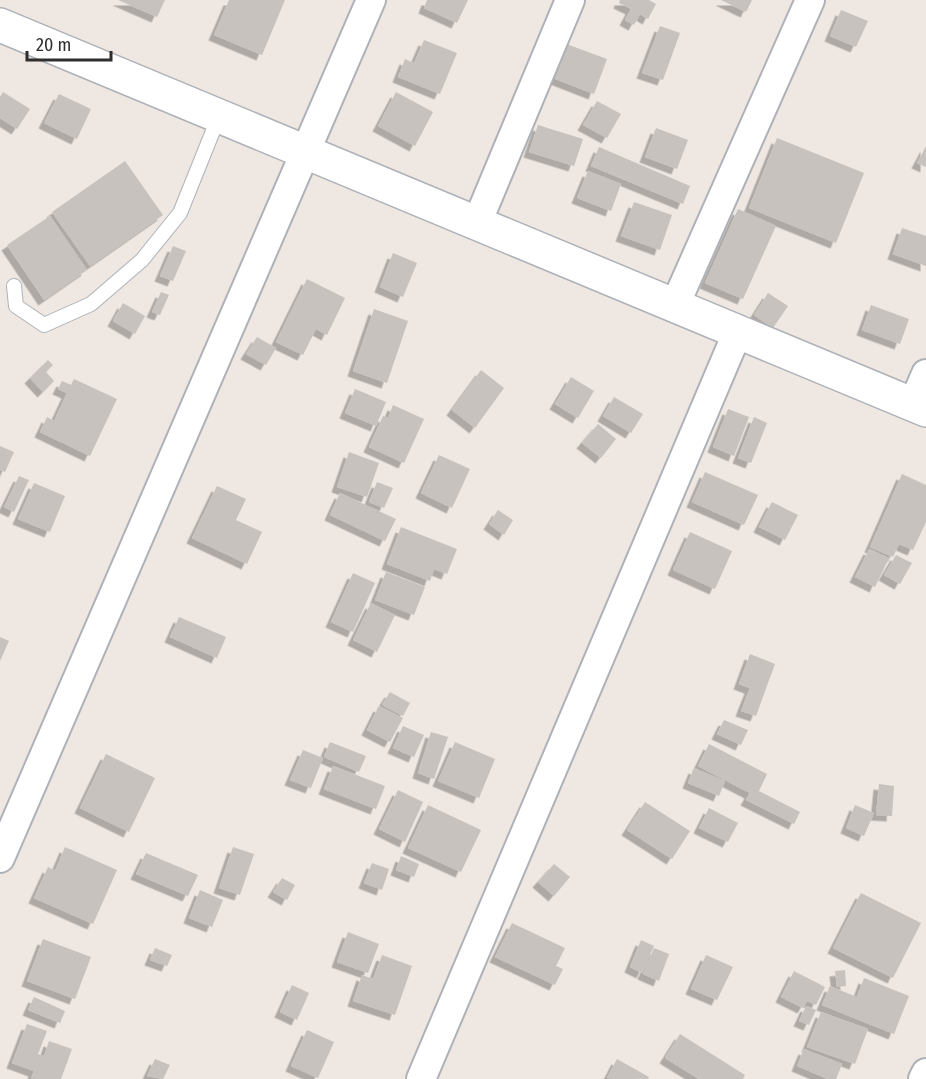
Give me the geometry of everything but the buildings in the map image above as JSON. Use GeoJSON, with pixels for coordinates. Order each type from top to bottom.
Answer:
{"type":"FeatureCollection","features":[{"type":"Feature","properties":{"kind":"street"},"geometry":{"type":"LineString","coordinates":[[0,858],[371,0]]}},
{"type":"Feature","properties":{"kind":"street"},"geometry":{"type":"LineString","coordinates":[[477,223],[570,0]]}},
{"type":"Feature","properties":{"kind":"street"},"geometry":{"type":"LineString","coordinates":[[675,305],[810,0]]}},
{"type":"Feature","properties":{"kind":"street"},"geometry":{"type":"LineString","coordinates":[[0,25],[920,407],[926,374]]}},
{"type":"Feature","properties":{"kind":"street"},"geometry":{"type":"LineString","coordinates":[[421,1079],[738,331]]}},
{"type":"Feature","properties":{"kind":"street"},"geometry":{"type":"LineString","coordinates":[[923,1079],[926,1073]]}},
{"type":"Feature","properties":{"kind":"lane"},"geometry":{"type":"LineString","coordinates":[[14,286],[16,306],[44,325],[91,304],[142,260],[180,213],[219,116]]}}]}
